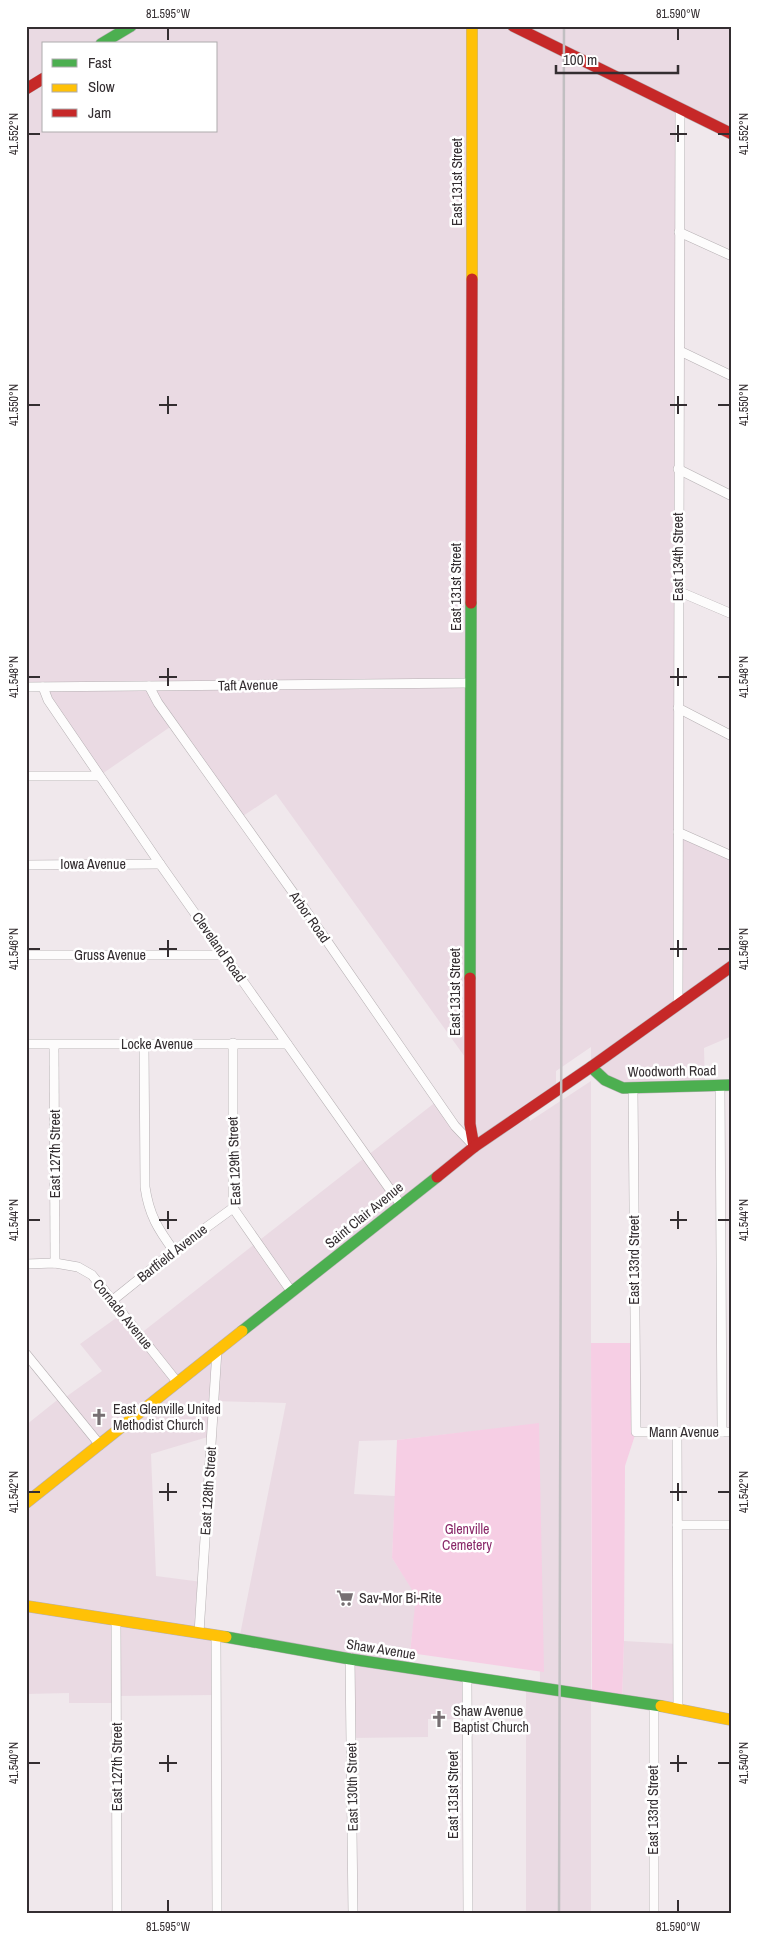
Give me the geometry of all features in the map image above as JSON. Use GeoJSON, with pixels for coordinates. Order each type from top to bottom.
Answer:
{"type":"FeatureCollection","features":[{"type":"Feature","properties":{"kind":"street"},"geometry":{"type":"LineString","coordinates":[[104,42],[131,26]]}},
{"type":"Feature","properties":{"kind":"street","name":"East 131st Street"},"geometry":{"type":"LineString","coordinates":[[472,26],[470,1124],[474,1146]]}},
{"type":"Feature","properties":{"kind":"street"},"geometry":{"type":"LineString","coordinates":[[513,26],[732,134]]}},
{"type":"Feature","properties":{"kind":"street"},"geometry":{"type":"LineString","coordinates":[[26,89],[42,79]]}},
{"type":"Feature","properties":{"kind":"street","name":"East 134th Street"},"geometry":{"type":"LineString","coordinates":[[678,1004],[680,110]]}},
{"type":"Feature","properties":{"kind":"street"},"geometry":{"type":"LineString","coordinates":[[679,232],[732,256]]}},
{"type":"Feature","properties":{"kind":"street"},"geometry":{"type":"LineString","coordinates":[[680,351],[732,376]]}},
{"type":"Feature","properties":{"kind":"street"},"geometry":{"type":"LineString","coordinates":[[678,469],[732,496]]}},
{"type":"Feature","properties":{"kind":"street"},"geometry":{"type":"LineString","coordinates":[[678,591],[732,614]]}},
{"type":"Feature","properties":{"kind":"street","name":"Taft Avenue"},"geometry":{"type":"LineString","coordinates":[[26,687],[470,683]]}},
{"type":"Feature","properties":{"kind":"street","name":"Cleveland Road"},"geometry":{"type":"LineString","coordinates":[[43,686],[48,700],[99,776],[401,1205]]}},
{"type":"Feature","properties":{"kind":"street","name":"Arbor Road"},"geometry":{"type":"LineString","coordinates":[[149,686],[163,710],[302,905],[455,1126],[474,1146]]}},
{"type":"Feature","properties":{"kind":"street"},"geometry":{"type":"LineString","coordinates":[[678,708],[732,736]]}},
{"type":"Feature","properties":{"kind":"street"},"geometry":{"type":"LineString","coordinates":[[26,776],[99,776]]}},
{"type":"Feature","properties":{"kind":"street"},"geometry":{"type":"LineString","coordinates":[[678,832],[732,856]]}},
{"type":"Feature","properties":{"kind":"street","name":"Iowa Avenue"},"geometry":{"type":"LineString","coordinates":[[26,865],[160,864]]}},
{"type":"Feature","properties":{"kind":"street","name":"Gruss Avenue"},"geometry":{"type":"LineString","coordinates":[[26,955],[224,955]]}},
{"type":"Feature","properties":{"kind":"street","name":"Saint Clair Avenue"},"geometry":{"type":"LineString","coordinates":[[26,1503],[474,1146],[591,1067],[732,966]]}},
{"type":"Feature","properties":{"kind":"street","name":"Locke Avenue"},"geometry":{"type":"LineString","coordinates":[[26,1044],[287,1044]]}},
{"type":"Feature","properties":{"kind":"street","name":"East 127th Street"},"geometry":{"type":"LineString","coordinates":[[54,1044],[55,1264]]}},
{"type":"Feature","properties":{"kind":"street"},"geometry":{"type":"LineString","coordinates":[[144,1044],[145,1187],[147,1206],[155,1224],[174,1251]]}},
{"type":"Feature","properties":{"kind":"street","name":"East 129th Street"},"geometry":{"type":"LineString","coordinates":[[233,1044],[233,1208],[291,1291]]}},
{"type":"Feature","properties":{"kind":"street","name":"Woodworth Road"},"geometry":{"type":"LineString","coordinates":[[591,1067],[598,1076],[615,1086],[633,1088],[726,1085]]}},
{"type":"Feature","properties":{"kind":"street"},"geometry":{"type":"LineString","coordinates":[[722,1432],[726,1085]]}},
{"type":"Feature","properties":{"kind":"street","name":"East 133rd Street"},"geometry":{"type":"LineString","coordinates":[[633,1088],[636,1432]]}},
{"type":"Feature","properties":{"kind":"street","name":"Bartfield Avenue"},"geometry":{"type":"LineString","coordinates":[[113,1300],[174,1251],[233,1208]]}},
{"type":"Feature","properties":{"kind":"street","name":"Cornado Avenue"},"geometry":{"type":"LineString","coordinates":[[26,1264],[55,1264],[78,1267],[92,1276],[178,1383]]}},
{"type":"Feature","properties":{"kind":"street","name":"East 128th Street"},"geometry":{"type":"LineString","coordinates":[[199,1633],[217,1350]]}},
{"type":"Feature","properties":{"kind":"street"},"geometry":{"type":"LineString","coordinates":[[26,1354],[100,1444]]}},
{"type":"Feature","properties":{"kind":"street","name":"Mann Avenue"},"geometry":{"type":"LineString","coordinates":[[636,1432],[732,1432]]}},
{"type":"Feature","properties":{"kind":"street"},"geometry":{"type":"LineString","coordinates":[[677,1432],[678,1709]]}},
{"type":"Feature","properties":{"kind":"street"},"geometry":{"type":"LineString","coordinates":[[677,1525],[732,1525]]}},
{"type":"Feature","properties":{"kind":"street","name":"Shaw Avenue"},"geometry":{"type":"LineString","coordinates":[[26,1606],[216,1635],[350,1659],[678,1709],[732,1720]]}},
{"type":"Feature","properties":{"kind":"street","name":"East 127th Street"},"geometry":{"type":"LineString","coordinates":[[116,1620],[117,1914]]}},
{"type":"Feature","properties":{"kind":"street"},"geometry":{"type":"LineString","coordinates":[[216,1635],[216,1914]]}},
{"type":"Feature","properties":{"kind":"street","name":"East 130th Street"},"geometry":{"type":"LineString","coordinates":[[350,1659],[353,1914]]}},
{"type":"Feature","properties":{"kind":"street","name":"East 131st Street"},"geometry":{"type":"LineString","coordinates":[[467,1677],[468,1914]]}},
{"type":"Feature","properties":{"kind":"street","name":"East 133rd Street"},"geometry":{"type":"LineString","coordinates":[[654,1706],[654,1914]]}},
{"type":"Feature","properties":{"kind":"shaded area"},"geometry":{"type":"Polygon","coordinates":[[[26,26],[732,26],[732,134],[680,110],[678,832],[732,856],[732,1036],[704,1048],[705,1086],[623,1088],[591,1067],[591,1047],[556,1071],[556,1091],[527,1110],[530,1121],[591,1081],[591,1690],[540,1682],[538,1424],[397,1440],[359,1441],[354,1494],[395,1496],[392,1558],[417,1596],[408,1668],[467,1677],[467,1719],[428,1719],[428,1737],[351,1738],[350,1659],[239,1640],[286,1403],[214,1401],[211,1436],[151,1454],[156,1576],[202,1582],[199,1633],[216,1635],[216,1695],[117,1696],[117,1703],[69,1703],[69,1693],[26,1694],[26,1425],[61,1397],[63,1399],[102,1371],[80,1344],[123,1313],[140,1334],[437,1101],[473,1146],[470,1064],[276,794],[240,818],[173,725],[99,776],[43,687],[26,687],[26,26]]]}},
{"type":"Feature","properties":{"kind":"shaded area"},"geometry":{"type":"Polygon","coordinates":[[[624,1641],[678,1644],[678,1709],[622,1701],[624,1641]]]}},
{"type":"Feature","properties":{"kind":"shaded area"},"geometry":{"type":"Polygon","coordinates":[[[526,1691],[591,1701],[591,1914],[526,1914],[526,1691]]]}},
{"type":"Feature","properties":{"kind":"green space"},"geometry":{"type":"Polygon","coordinates":[[[591,1343],[635,1343],[636,1432],[625,1466],[622,1701],[592,1696],[591,1343]]]}},
{"type":"Feature","properties":{"kind":"green space","name":"Glenville Cemetery"},"geometry":{"type":"Polygon","coordinates":[[[539,1423],[544,1672],[410,1653],[416,1596],[392,1558],[397,1440],[539,1423]]]}},
{"type":"Feature","properties":{"kind":"railway"},"geometry":{"type":"LineString","coordinates":[[559,1914],[564,26]]}},
{"type":"Feature","properties":{"kind":"traffic: fast"},"geometry":{"type":"LineString","coordinates":[[104,42],[131,26]]}},
{"type":"Feature","properties":{"kind":"traffic: fast"},"geometry":{"type":"LineString","coordinates":[[470,978],[471,603]]}},
{"type":"Feature","properties":{"kind":"traffic: fast"},"geometry":{"type":"LineString","coordinates":[[591,1067],[605,1080],[623,1088],[732,1085]]}},
{"type":"Feature","properties":{"kind":"traffic: fast"},"geometry":{"type":"LineString","coordinates":[[242,1331],[437,1177]]}},
{"type":"Feature","properties":{"kind":"traffic: fast"},"geometry":{"type":"LineString","coordinates":[[226,1637],[350,1659],[661,1706]]}},
{"type":"Feature","properties":{"kind":"traffic: slow"},"geometry":{"type":"LineString","coordinates":[[472,26],[472,279]]}},
{"type":"Feature","properties":{"kind":"traffic: slow"},"geometry":{"type":"LineString","coordinates":[[26,1503],[242,1331]]}},
{"type":"Feature","properties":{"kind":"traffic: slow"},"geometry":{"type":"LineString","coordinates":[[26,1606],[226,1637]]}},
{"type":"Feature","properties":{"kind":"traffic: slow"},"geometry":{"type":"LineString","coordinates":[[661,1706],[732,1720]]}},
{"type":"Feature","properties":{"kind":"traffic: jam"},"geometry":{"type":"LineString","coordinates":[[513,26],[732,134]]}},
{"type":"Feature","properties":{"kind":"traffic: jam"},"geometry":{"type":"LineString","coordinates":[[26,89],[42,79]]}},
{"type":"Feature","properties":{"kind":"traffic: jam"},"geometry":{"type":"LineString","coordinates":[[471,603],[472,279]]}},
{"type":"Feature","properties":{"kind":"traffic: jam"},"geometry":{"type":"LineString","coordinates":[[437,1177],[474,1147],[591,1067],[732,966]]}},
{"type":"Feature","properties":{"kind":"traffic: jam"},"geometry":{"type":"LineString","coordinates":[[470,978],[470,1124],[474,1147]]}},
{"type":"Feature","properties":{"kind":"place","name":"East Glenville United Methodist Church"},"geometry":{"type":"Point","coordinates":[99,1417]}},
{"type":"Feature","properties":{"kind":"place","name":"Sav-Mor Bi-Rite"},"geometry":{"type":"Point","coordinates":[345,1598]}},
{"type":"Feature","properties":{"kind":"place","name":"Shaw Avenue Baptist Church"},"geometry":{"type":"Point","coordinates":[439,1719]}}]}
